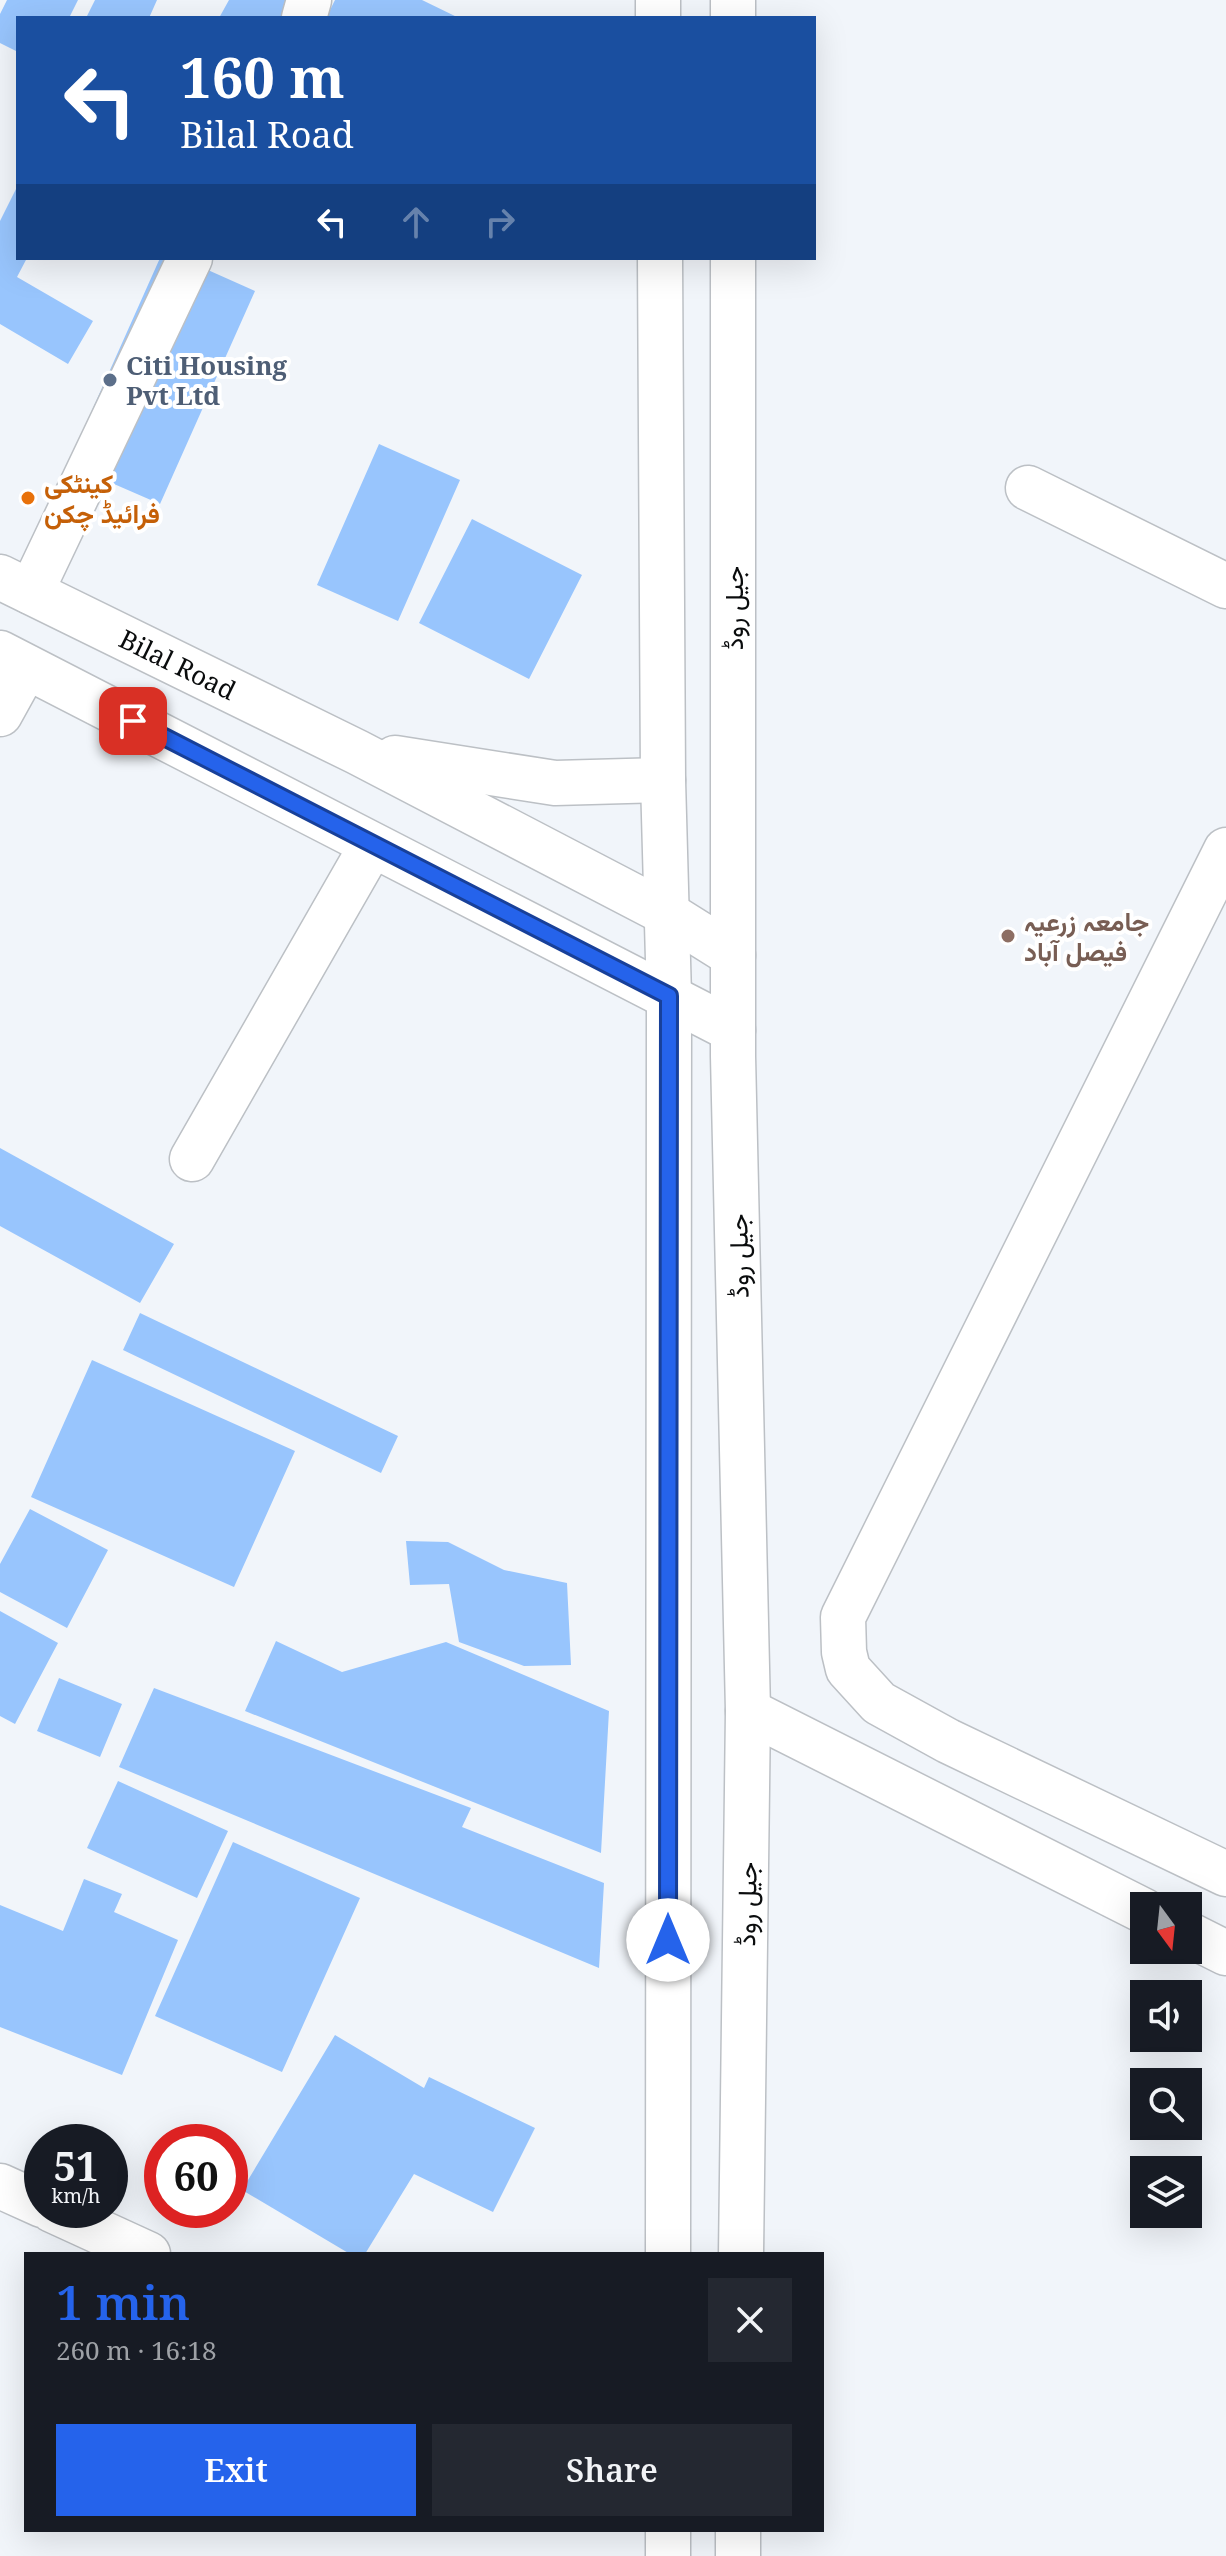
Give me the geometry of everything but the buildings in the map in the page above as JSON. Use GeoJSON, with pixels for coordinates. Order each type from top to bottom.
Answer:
{"type":"FeatureCollection","features":[{"type":"Feature","properties":{"kind":"main road"},"geometry":{"type":"LineString","coordinates":[[16,584],[189,260]]}},
{"type":"Feature","properties":{"kind":"main road"},"geometry":{"type":"LineString","coordinates":[[660,260],[663,780],[669,996],[668,2252]]}},
{"type":"Feature","properties":{"kind":"main road","name":"جیل روڈ"},"geometry":{"type":"LineString","coordinates":[[733,260],[733,1030],[748,1711],[741,2252]]}},
{"type":"Feature","properties":{"kind":"main road"},"geometry":{"type":"LineString","coordinates":[[1028,488],[1226,586]]}},
{"type":"Feature","properties":{"kind":"main road","name":"Bilal Road"},"geometry":{"type":"LineString","coordinates":[[16,584],[357,752],[666,913],[733,955]]}},
{"type":"Feature","properties":{"kind":"main road"},"geometry":{"type":"LineString","coordinates":[[0,714],[13,660],[733,1030]]}},
{"type":"Feature","properties":{"kind":"main road"},"geometry":{"type":"LineString","coordinates":[[357,752],[555,783],[663,780]]}},
{"type":"Feature","properties":{"kind":"main road"},"geometry":{"type":"LineString","coordinates":[[192,1159],[372,845]]}},
{"type":"Feature","properties":{"kind":"main road"},"geometry":{"type":"LineString","coordinates":[[1226,850],[843,1617],[848,1669],[879,1703],[948,1741],[1226,1874]]}},
{"type":"Feature","properties":{"kind":"main road"},"geometry":{"type":"LineString","coordinates":[[748,1711],[1130,1904]]}},
{"type":"Feature","properties":{"kind":"main road"},"geometry":{"type":"LineString","coordinates":[[1202,1941],[1226,1953]]}},
{"type":"Feature","properties":{"kind":"main road"},"geometry":{"type":"LineString","coordinates":[[0,2186],[24,2197]]}},
{"type":"Feature","properties":{"kind":"main road"},"geometry":{"type":"LineString","coordinates":[[91,2228],[144,2252]]}},
{"type":"Feature","properties":{"kind":"main road"},"geometry":{"type":"LineString","coordinates":[[668,2532],[668,2556]]}},
{"type":"Feature","properties":{"kind":"main road"},"geometry":{"type":"LineString","coordinates":[[738,2532],[738,2556]]}},
{"type":"Feature","properties":{"kind":"place","name":"Citi Housing Pvt Ltd"},"geometry":{"type":"Point","coordinates":[110,380]}},
{"type":"Feature","properties":{"kind":"place","name":"کینٹکی فرائیڈ چکن"},"geometry":{"type":"Point","coordinates":[28,498]}},
{"type":"Feature","properties":{"kind":"place","name":"جامعہ زرعیہ فیصل آباد"},"geometry":{"type":"Point","coordinates":[1008,936]}},
{"type":"Feature","properties":{"kind":"route"},"geometry":{"type":"LineString","coordinates":[[133,721],[669,996],[668,1940]]}}]}
